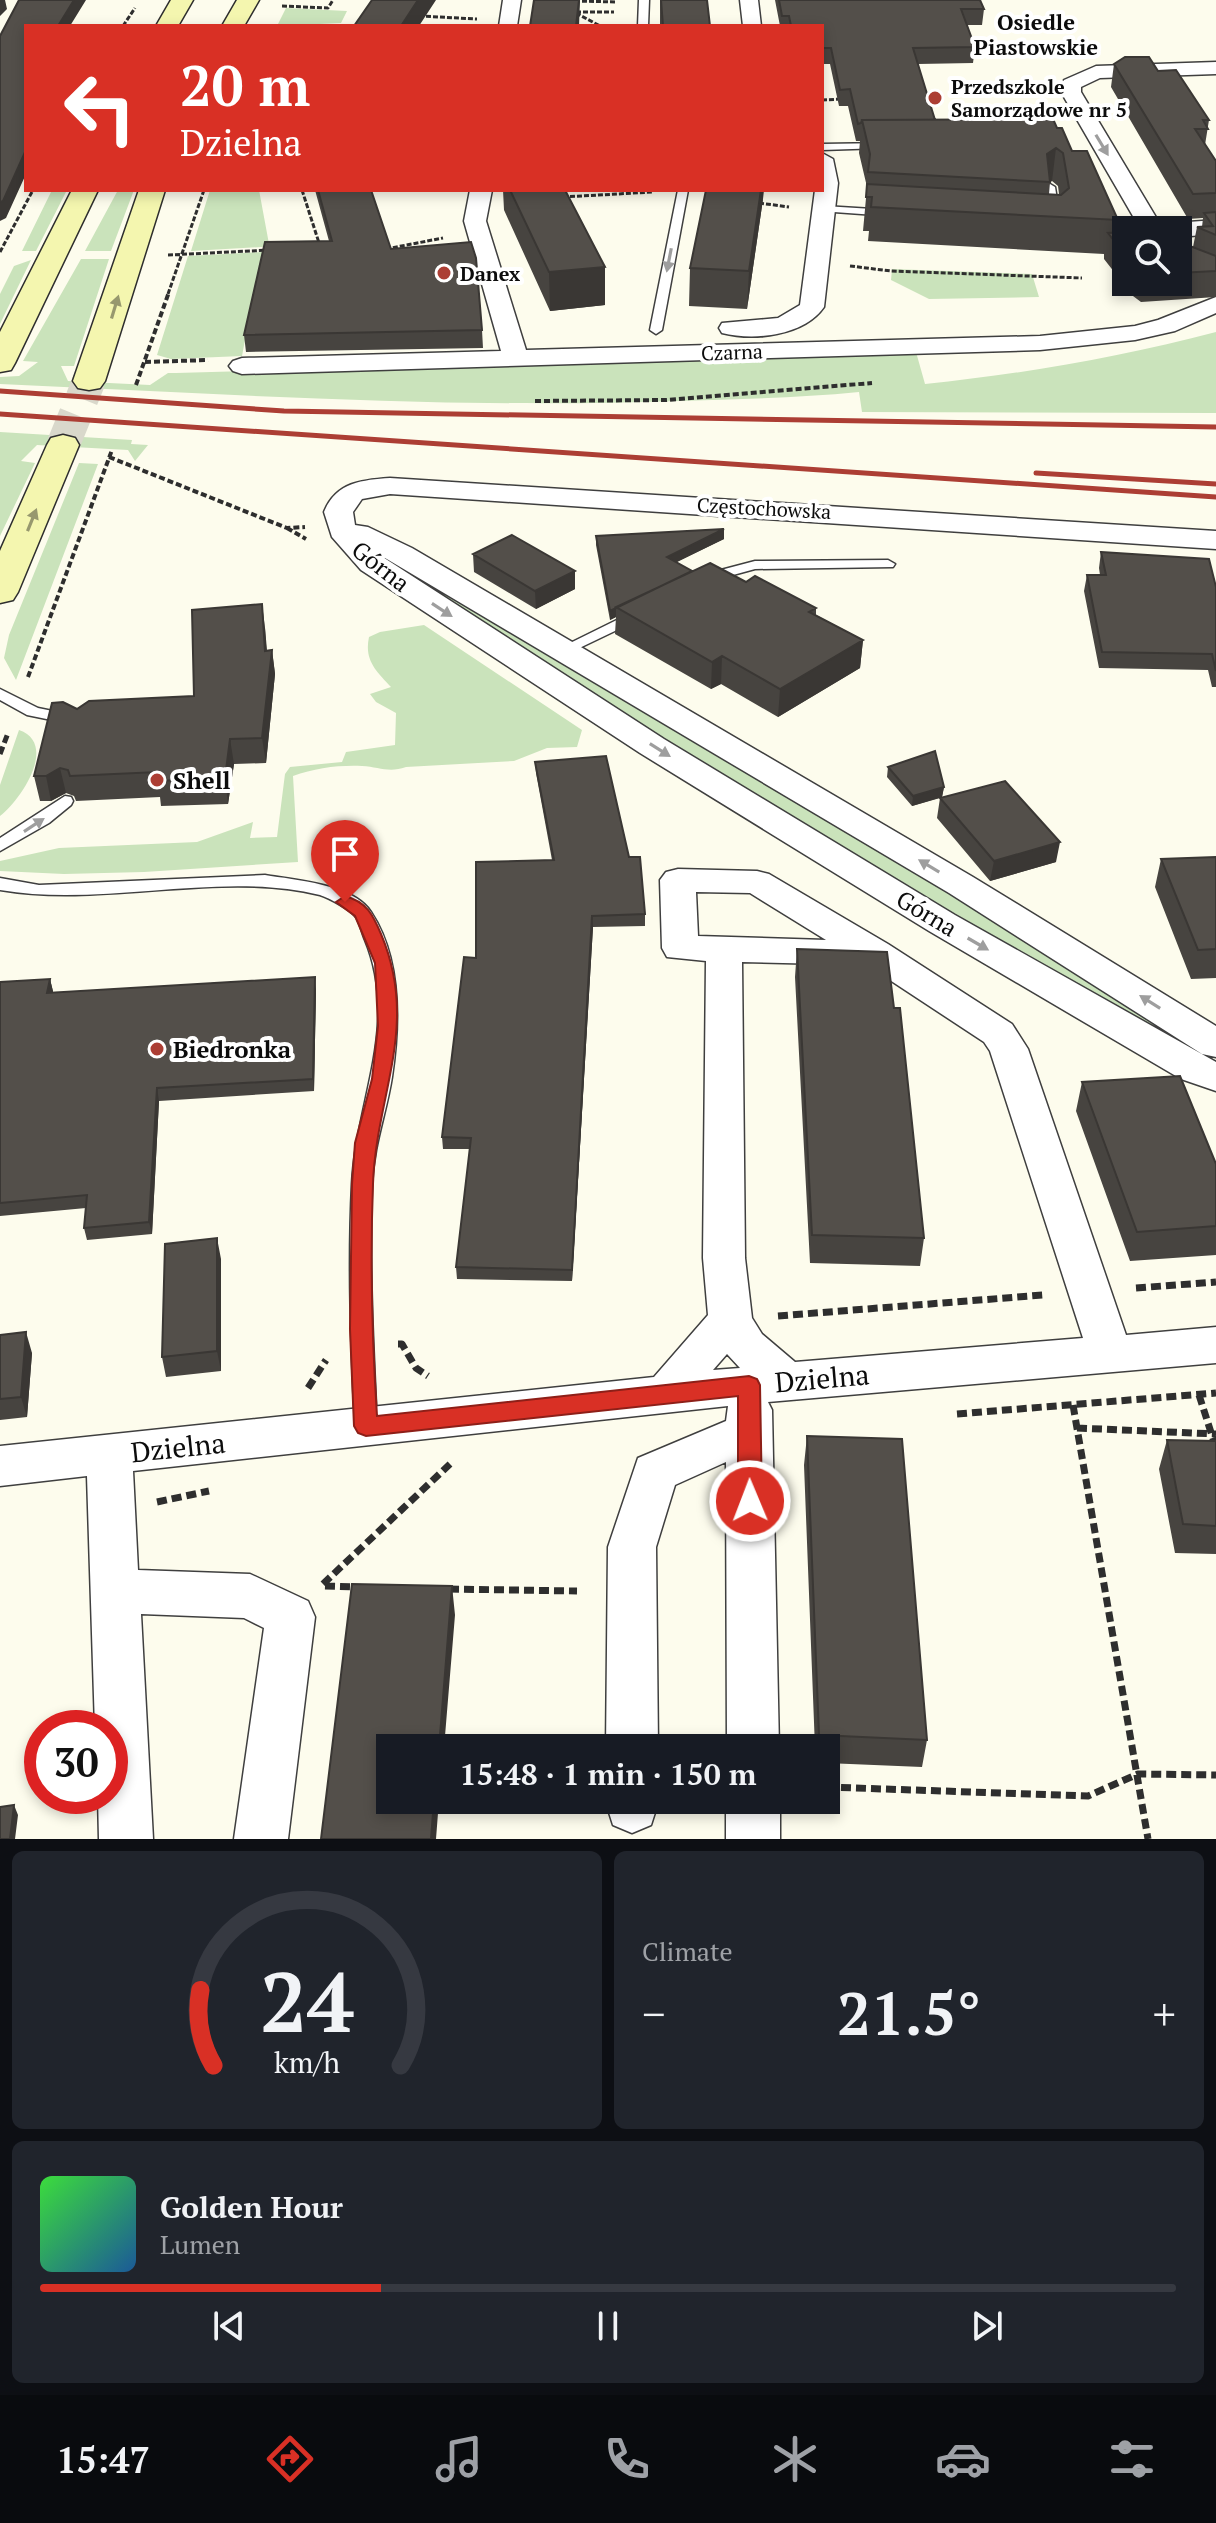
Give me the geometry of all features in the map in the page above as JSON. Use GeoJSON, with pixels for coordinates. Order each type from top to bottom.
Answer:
{"type":"FeatureCollection","features":[{"type":"Feature","properties":{"kind":"main road"},"geometry":{"type":"LineString","coordinates":[[168,24],[182,0]]}},
{"type":"Feature","properties":{"kind":"main road"},"geometry":{"type":"LineString","coordinates":[[234,24],[248,0]]}},
{"type":"Feature","properties":{"kind":"main road"},"geometry":{"type":"LineString","coordinates":[[0,363],[84,192]]}},
{"type":"Feature","properties":{"kind":"main road"},"geometry":{"type":"LineString","coordinates":[[89,381],[151,192]]}},
{"type":"Feature","properties":{"kind":"main road"},"geometry":{"type":"LineString","coordinates":[[0,592],[63,445]]}},
{"type":"Feature","properties":{"kind":"street"},"geometry":{"type":"LineString","coordinates":[[508,24],[512,0]]}},
{"type":"Feature","properties":{"kind":"street"},"geometry":{"type":"LineString","coordinates":[[749,0],[752,24]]}},
{"type":"Feature","properties":{"kind":"street"},"geometry":{"type":"LineString","coordinates":[[1144,216],[1071,92],[1071,84],[1096,72],[1216,68]]}},
{"type":"Feature","properties":{"kind":"street"},"geometry":{"type":"LineString","coordinates":[[625,331],[762,327],[796,320],[812,307],[827,183],[824,169]]}},
{"type":"Feature","properties":{"kind":"street"},"geometry":{"type":"LineString","coordinates":[[481,192],[477,225],[519,342]]}},
{"type":"Feature","properties":{"kind":"street"},"geometry":{"type":"LineString","coordinates":[[1192,229],[1216,227]]}},
{"type":"Feature","properties":{"kind":"street","name":"Czarna"},"geometry":{"type":"LineString","coordinates":[[242,366],[519,342],[1040,343],[1135,333],[1166,326],[1216,304]]}},
{"type":"Feature","properties":{"kind":"street","name":"Częstochowska"},"geometry":{"type":"LineString","coordinates":[[342,525],[338,507],[344,498],[358,490],[383,486],[1216,540]]}},
{"type":"Feature","properties":{"kind":"street","name":"Górna"},"geometry":{"type":"LineString","coordinates":[[342,525],[402,554],[961,885],[1216,1044]]}},
{"type":"Feature","properties":{"kind":"street","name":"Górna"},"geometry":{"type":"LineString","coordinates":[[342,525],[350,545],[371,564],[652,746],[942,923],[1195,1069],[1216,1077]]}},
{"type":"Feature","properties":{"kind":"street"},"geometry":{"type":"LineString","coordinates":[[875,953],[680,948],[678,880],[757,882],[875,953],[988,1024],[1004,1040],[1110,1353]]}},
{"type":"Feature","properties":{"kind":"street"},"geometry":{"type":"LineString","coordinates":[[724,948],[724,1258],[730,1320],[768,1383],[749,1432],[753,1734]]}},
{"type":"Feature","properties":{"kind":"street"},"geometry":{"type":"LineString","coordinates":[[666,1394],[730,1320]]}},
{"type":"Feature","properties":{"kind":"street","name":"Dzielna"},"geometry":{"type":"LineString","coordinates":[[0,1466],[768,1383],[1216,1345]]}},
{"type":"Feature","properties":{"kind":"street"},"geometry":{"type":"LineString","coordinates":[[632,1734],[632,1547],[655,1472],[749,1432]]}},
{"type":"Feature","properties":{"kind":"street"},"geometry":{"type":"LineString","coordinates":[[109,1454],[126,1839]]}},
{"type":"Feature","properties":{"kind":"street"},"geometry":{"type":"LineString","coordinates":[[114,1591],[250,1596],[290,1617],[261,1839]]}},
{"type":"Feature","properties":{"kind":"street"},"geometry":{"type":"LineString","coordinates":[[753,1814],[753,1839]]}},
{"type":"Feature","properties":{"kind":"lane"},"geometry":{"type":"LineString","coordinates":[[643,24],[644,0]]}},
{"type":"Feature","properties":{"kind":"lane"},"geometry":{"type":"LineString","coordinates":[[824,147],[898,145]]}},
{"type":"Feature","properties":{"kind":"lane"},"geometry":{"type":"LineString","coordinates":[[1039,222],[1055,223],[1050,187]]}},
{"type":"Feature","properties":{"kind":"lane"},"geometry":{"type":"LineString","coordinates":[[656,330],[683,192]]}},
{"type":"Feature","properties":{"kind":"lane"},"geometry":{"type":"LineString","coordinates":[[824,209],[902,214]]}},
{"type":"Feature","properties":{"kind":"lane"},"geometry":{"type":"LineString","coordinates":[[751,587],[715,577],[738,567],[761,564],[888,564]]}},
{"type":"Feature","properties":{"kind":"lane"},"geometry":{"type":"LineString","coordinates":[[564,650],[652,608]]}},
{"type":"Feature","properties":{"kind":"lane"},"geometry":{"type":"LineString","coordinates":[[0,694],[33,712],[71,719],[83,726]]}},
{"type":"Feature","properties":{"kind":"lane"},"geometry":{"type":"LineString","coordinates":[[0,846],[65,801]]}},
{"type":"Feature","properties":{"kind":"lane"},"geometry":{"type":"LineString","coordinates":[[0,884],[39,891],[265,881],[328,891],[363,913],[384,963],[388,1026],[382,1079],[365,1143],[362,1184],[361,1329],[366,1426]]}},
{"type":"Feature","properties":{"kind":"path"},"geometry":{"type":"LineString","coordinates":[[282,6],[328,8],[333,0]]}},
{"type":"Feature","properties":{"kind":"path"},"geometry":{"type":"LineString","coordinates":[[597,12],[599,2]]}},
{"type":"Feature","properties":{"kind":"path"},"geometry":{"type":"LineString","coordinates":[[575,12],[596,24]]}},
{"type":"Feature","properties":{"kind":"path"},"geometry":{"type":"LineString","coordinates":[[412,16],[483,20]]}},
{"type":"Feature","properties":{"kind":"path"},"geometry":{"type":"LineString","coordinates":[[958,41],[988,40]]}},
{"type":"Feature","properties":{"kind":"path"},"geometry":{"type":"LineString","coordinates":[[824,100],[848,99]]}},
{"type":"Feature","properties":{"kind":"path"},"geometry":{"type":"LineString","coordinates":[[0,252],[32,192]]}},
{"type":"Feature","properties":{"kind":"path"},"geometry":{"type":"LineString","coordinates":[[136,385],[203,192]]}},
{"type":"Feature","properties":{"kind":"path"},"geometry":{"type":"LineString","coordinates":[[303,192],[322,252]]}},
{"type":"Feature","properties":{"kind":"path"},"geometry":{"type":"LineString","coordinates":[[564,197],[649,192]]}},
{"type":"Feature","properties":{"kind":"path"},"geometry":{"type":"LineString","coordinates":[[751,202],[790,207]]}},
{"type":"Feature","properties":{"kind":"path"},"geometry":{"type":"LineString","coordinates":[[379,250],[444,238],[458,227],[477,225]]}},
{"type":"Feature","properties":{"kind":"path"},"geometry":{"type":"LineString","coordinates":[[182,254],[275,250]]}},
{"type":"Feature","properties":{"kind":"path"},"geometry":{"type":"LineString","coordinates":[[817,262],[891,271],[1082,278]]}},
{"type":"Feature","properties":{"kind":"path"},"geometry":{"type":"LineString","coordinates":[[0,754],[112,450]]}},
{"type":"Feature","properties":{"kind":"path"},"geometry":{"type":"LineString","coordinates":[[109,457],[287,528],[342,525]]}},
{"type":"Feature","properties":{"kind":"path"},"geometry":{"type":"LineString","coordinates":[[773,1316],[1216,1282]]}},
{"type":"Feature","properties":{"kind":"path"},"geometry":{"type":"LineString","coordinates":[[1199,1395],[1216,1448]]}},
{"type":"Feature","properties":{"kind":"path"},"geometry":{"type":"LineString","coordinates":[[1073,1405],[1148,1839]]}},
{"type":"Feature","properties":{"kind":"path"},"geometry":{"type":"LineString","coordinates":[[1077,1428],[1214,1434]]}},
{"type":"Feature","properties":{"kind":"path"},"geometry":{"type":"LineString","coordinates":[[368,1587],[320,1586],[450,1464]]}},
{"type":"Feature","properties":{"kind":"path"},"geometry":{"type":"LineString","coordinates":[[431,1588],[577,1591]]}},
{"type":"Feature","properties":{"kind":"path"},"geometry":{"type":"LineString","coordinates":[[840,1787],[1088,1796],[1138,1774],[1216,1775]]}},
{"type":"Feature","properties":{"kind":"green space"},"geometry":{"type":"Polygon","coordinates":[[[286,8],[347,11],[341,23],[278,24],[286,8]]]}},
{"type":"Feature","properties":{"kind":"green space"},"geometry":{"type":"Polygon","coordinates":[[[51,192],[66,192],[36,251],[22,251],[51,192]]]}},
{"type":"Feature","properties":{"kind":"green space"},"geometry":{"type":"Polygon","coordinates":[[[117,192],[133,192],[111,251],[85,251],[117,192]]]}},
{"type":"Feature","properties":{"kind":"green space"},"geometry":{"type":"Polygon","coordinates":[[[209,192],[259,192],[269,244],[298,249],[261,247],[191,251],[209,192]]]}},
{"type":"Feature","properties":{"kind":"green space"},"geometry":{"type":"Polygon","coordinates":[[[289,253],[245,340],[242,356],[171,359],[157,355],[188,256],[289,253]]]}},
{"type":"Feature","properties":{"kind":"green space"},"geometry":{"type":"Polygon","coordinates":[[[81,259],[109,259],[74,366],[61,366],[68,381],[150,385],[168,373],[916,352],[925,384],[1072,364],[1216,332],[1216,413],[862,412],[859,392],[723,400],[508,403],[0,384],[0,377],[19,376],[38,362],[23,361],[81,259]]]}},
{"type":"Feature","properties":{"kind":"green space"},"geometry":{"type":"Polygon","coordinates":[[[31,260],[0,324],[0,294],[14,266],[31,260]]]}},
{"type":"Feature","properties":{"kind":"green space"},"geometry":{"type":"Polygon","coordinates":[[[892,269],[1032,274],[1039,297],[929,299],[891,280],[892,269]]]}},
{"type":"Feature","properties":{"kind":"green space"},"geometry":{"type":"Polygon","coordinates":[[[0,432],[132,440],[131,444],[148,445],[135,461],[128,450],[37,445],[21,461],[35,463],[0,536],[0,432]]]}},
{"type":"Feature","properties":{"kind":"green space"},"geometry":{"type":"Polygon","coordinates":[[[79,463],[98,464],[16,680],[4,658],[9,635],[79,463]]]}},
{"type":"Feature","properties":{"kind":"green space"},"geometry":{"type":"Polygon","coordinates":[[[400,564],[1209,1050],[1213,1058],[1211,1061],[797,825],[391,566],[400,564]]]}},
{"type":"Feature","properties":{"kind":"green space"},"geometry":{"type":"Polygon","coordinates":[[[424,625],[582,730],[577,747],[547,748],[514,761],[394,770],[345,766],[293,776],[298,862],[144,872],[64,874],[0,871],[0,861],[59,848],[197,842],[253,822],[250,838],[277,837],[285,774],[290,767],[342,762],[346,752],[395,745],[396,713],[376,702],[370,694],[391,687],[370,659],[369,637],[380,632],[424,625]]]}},
{"type":"Feature","properties":{"kind":"green space"},"geometry":{"type":"Polygon","coordinates":[[[19,730],[30,737],[36,747],[36,759],[25,786],[0,816],[0,785],[19,730]]]}},
{"type":"Feature","properties":{"kind":"building"},"geometry":{"type":"Polygon","coordinates":[[[19,0],[74,0],[59,24],[24,24],[24,154],[0,202],[0,36],[19,0]]]}},
{"type":"Feature","properties":{"kind":"building"},"geometry":{"type":"Polygon","coordinates":[[[372,0],[418,0],[402,24],[355,24],[372,0]]]}},
{"type":"Feature","properties":{"kind":"building"},"geometry":{"type":"Polygon","coordinates":[[[534,0],[579,0],[576,24],[530,24],[534,0]]]}},
{"type":"Feature","properties":{"kind":"building"},"geometry":{"type":"Polygon","coordinates":[[[661,0],[707,0],[710,24],[663,24],[661,0]]]}},
{"type":"Feature","properties":{"kind":"building"},"geometry":{"type":"Polygon","coordinates":[[[779,0],[980,0],[984,9],[961,9],[975,47],[913,48],[935,120],[862,120],[858,124],[850,89],[840,90],[831,48],[824,48],[824,24],[791,24],[789,16],[782,16],[779,0]]]}},
{"type":"Feature","properties":{"kind":"building"},"geometry":{"type":"Polygon","coordinates":[[[1125,57],[1149,57],[1158,71],[1176,70],[1209,120],[1203,120],[1208,129],[1195,129],[1216,161],[1216,193],[1193,194],[1114,64],[1125,57]]]}},
{"type":"Feature","properties":{"kind":"building"},"geometry":{"type":"Polygon","coordinates":[[[1053,119],[1057,128],[1062,128],[1072,151],[1087,151],[1116,216],[1112,216],[1112,220],[871,207],[872,197],[866,197],[867,184],[1061,195],[1069,188],[1063,153],[1056,148],[1047,154],[1050,182],[868,172],[870,154],[862,120],[1053,119]]]}},
{"type":"Feature","properties":{"kind":"building"},"geometry":{"type":"Polygon","coordinates":[[[319,192],[372,192],[391,249],[471,242],[476,258],[482,330],[244,335],[265,242],[332,241],[319,192]]]}},
{"type":"Feature","properties":{"kind":"building"},"geometry":{"type":"Polygon","coordinates":[[[511,192],[566,192],[605,267],[549,272],[511,192]]]}},
{"type":"Feature","properties":{"kind":"building"},"geometry":{"type":"Polygon","coordinates":[[[706,192],[761,192],[749,271],[690,268],[706,192]]]}},
{"type":"Feature","properties":{"kind":"building"},"geometry":{"type":"Polygon","coordinates":[[[1216,212],[1216,235],[1197,227],[1213,226],[1204,213],[1216,212]]]}},
{"type":"Feature","properties":{"kind":"building"},"geometry":{"type":"Polygon","coordinates":[[[1192,247],[1216,256],[1216,271],[1192,272],[1192,247]]]}},
{"type":"Feature","properties":{"kind":"building"},"geometry":{"type":"Polygon","coordinates":[[[724,529],[667,557],[692,571],[610,611],[596,536],[724,529]]]}},
{"type":"Feature","properties":{"kind":"building"},"geometry":{"type":"Polygon","coordinates":[[[512,535],[575,571],[535,591],[473,554],[512,535]]]}},
{"type":"Feature","properties":{"kind":"building"},"geometry":{"type":"Polygon","coordinates":[[[1101,552],[1209,559],[1216,587],[1216,671],[1212,654],[1102,652],[1087,575],[1106,575],[1101,552]]]}},
{"type":"Feature","properties":{"kind":"building"},"geometry":{"type":"Polygon","coordinates":[[[710,563],[746,582],[755,576],[816,608],[809,612],[863,640],[780,689],[722,656],[712,662],[616,607],[710,563]]]}},
{"type":"Feature","properties":{"kind":"building"},"geometry":{"type":"Polygon","coordinates":[[[262,604],[265,651],[272,650],[262,738],[230,739],[225,778],[157,781],[158,772],[70,776],[68,770],[60,768],[46,776],[34,776],[52,703],[63,702],[77,709],[89,701],[194,696],[192,610],[262,604]]]}},
{"type":"Feature","properties":{"kind":"building"},"geometry":{"type":"Polygon","coordinates":[[[935,751],[944,787],[913,796],[888,767],[935,751]]]}},
{"type":"Feature","properties":{"kind":"building"},"geometry":{"type":"Polygon","coordinates":[[[606,756],[629,857],[640,857],[645,914],[592,916],[572,1270],[456,1267],[471,1138],[442,1137],[464,957],[476,958],[476,862],[554,860],[535,762],[606,756]]]}},
{"type":"Feature","properties":{"kind":"building"},"geometry":{"type":"Polygon","coordinates":[[[1005,781],[1060,842],[994,861],[940,798],[1005,781]]]}},
{"type":"Feature","properties":{"kind":"building"},"geometry":{"type":"Polygon","coordinates":[[[1216,857],[1216,949],[1198,950],[1161,859],[1216,857]]]}},
{"type":"Feature","properties":{"kind":"building"},"geometry":{"type":"Polygon","coordinates":[[[797,949],[887,952],[894,1008],[900,1008],[924,1238],[812,1235],[797,949]]]}},
{"type":"Feature","properties":{"kind":"building"},"geometry":{"type":"Polygon","coordinates":[[[315,977],[313,1079],[157,1088],[149,1222],[84,1228],[87,1195],[0,1203],[0,982],[50,979],[47,993],[315,977]]]}},
{"type":"Feature","properties":{"kind":"building"},"geometry":{"type":"Polygon","coordinates":[[[1180,1076],[1216,1164],[1216,1226],[1137,1232],[1082,1082],[1180,1076]]]}},
{"type":"Feature","properties":{"kind":"building"},"geometry":{"type":"Polygon","coordinates":[[[217,1238],[217,1351],[162,1357],[165,1244],[217,1238]]]}},
{"type":"Feature","properties":{"kind":"building"},"geometry":{"type":"Polygon","coordinates":[[[26,1332],[21,1397],[0,1399],[0,1335],[26,1332]]]}},
{"type":"Feature","properties":{"kind":"building"},"geometry":{"type":"Polygon","coordinates":[[[807,1436],[902,1439],[927,1740],[819,1734],[807,1436]]]}},
{"type":"Feature","properties":{"kind":"building"},"geometry":{"type":"Polygon","coordinates":[[[1167,1440],[1216,1441],[1216,1526],[1183,1524],[1167,1440]]]}},
{"type":"Feature","properties":{"kind":"building"},"geometry":{"type":"Polygon","coordinates":[[[352,1584],[452,1586],[440,1734],[376,1734],[376,1814],[433,1814],[431,1839],[321,1839],[352,1584]]]}},
{"type":"Feature","properties":{"kind":"building"},"geometry":{"type":"Polygon","coordinates":[[[14,1805],[10,1839],[0,1839],[0,1807],[14,1805]]]}},
{"type":"Feature","properties":{"kind":"tunnel"},"geometry":{"type":"LineString","coordinates":[[63,445],[89,381]]}},
{"type":"Feature","properties":{"kind":"railway"},"geometry":{"type":"LineString","coordinates":[[0,391],[284,411],[1216,427]]}},
{"type":"Feature","properties":{"kind":"railway"},"geometry":{"type":"LineString","coordinates":[[0,414],[1216,497]]}},
{"type":"Feature","properties":{"kind":"railway"},"geometry":{"type":"LineString","coordinates":[[1036,473],[1216,484]]}},
{"type":"Feature","properties":{"kind":"place","name":"Przedszkole Samorządowe nr 5"},"geometry":{"type":"Point","coordinates":[935,98]}},
{"type":"Feature","properties":{"kind":"place","name":"Danex"},"geometry":{"type":"Point","coordinates":[444,273]}},
{"type":"Feature","properties":{"kind":"place","name":"Shell"},"geometry":{"type":"Point","coordinates":[157,780]}},
{"type":"Feature","properties":{"kind":"place","name":"Biedronka"},"geometry":{"type":"Point","coordinates":[157,1049]}},
{"type":"Feature","properties":{"kind":"district","name":"Osiedle Piastowskie"},"geometry":{"type":"Point","coordinates":[1036,34]}},
{"type":"Feature","properties":{"kind":"route"},"geometry":{"type":"LineString","coordinates":[[345,902],[363,913],[384,963],[388,1026],[382,1079],[365,1143],[362,1184],[361,1329],[366,1426],[749,1385],[750,1501]]}}]}
